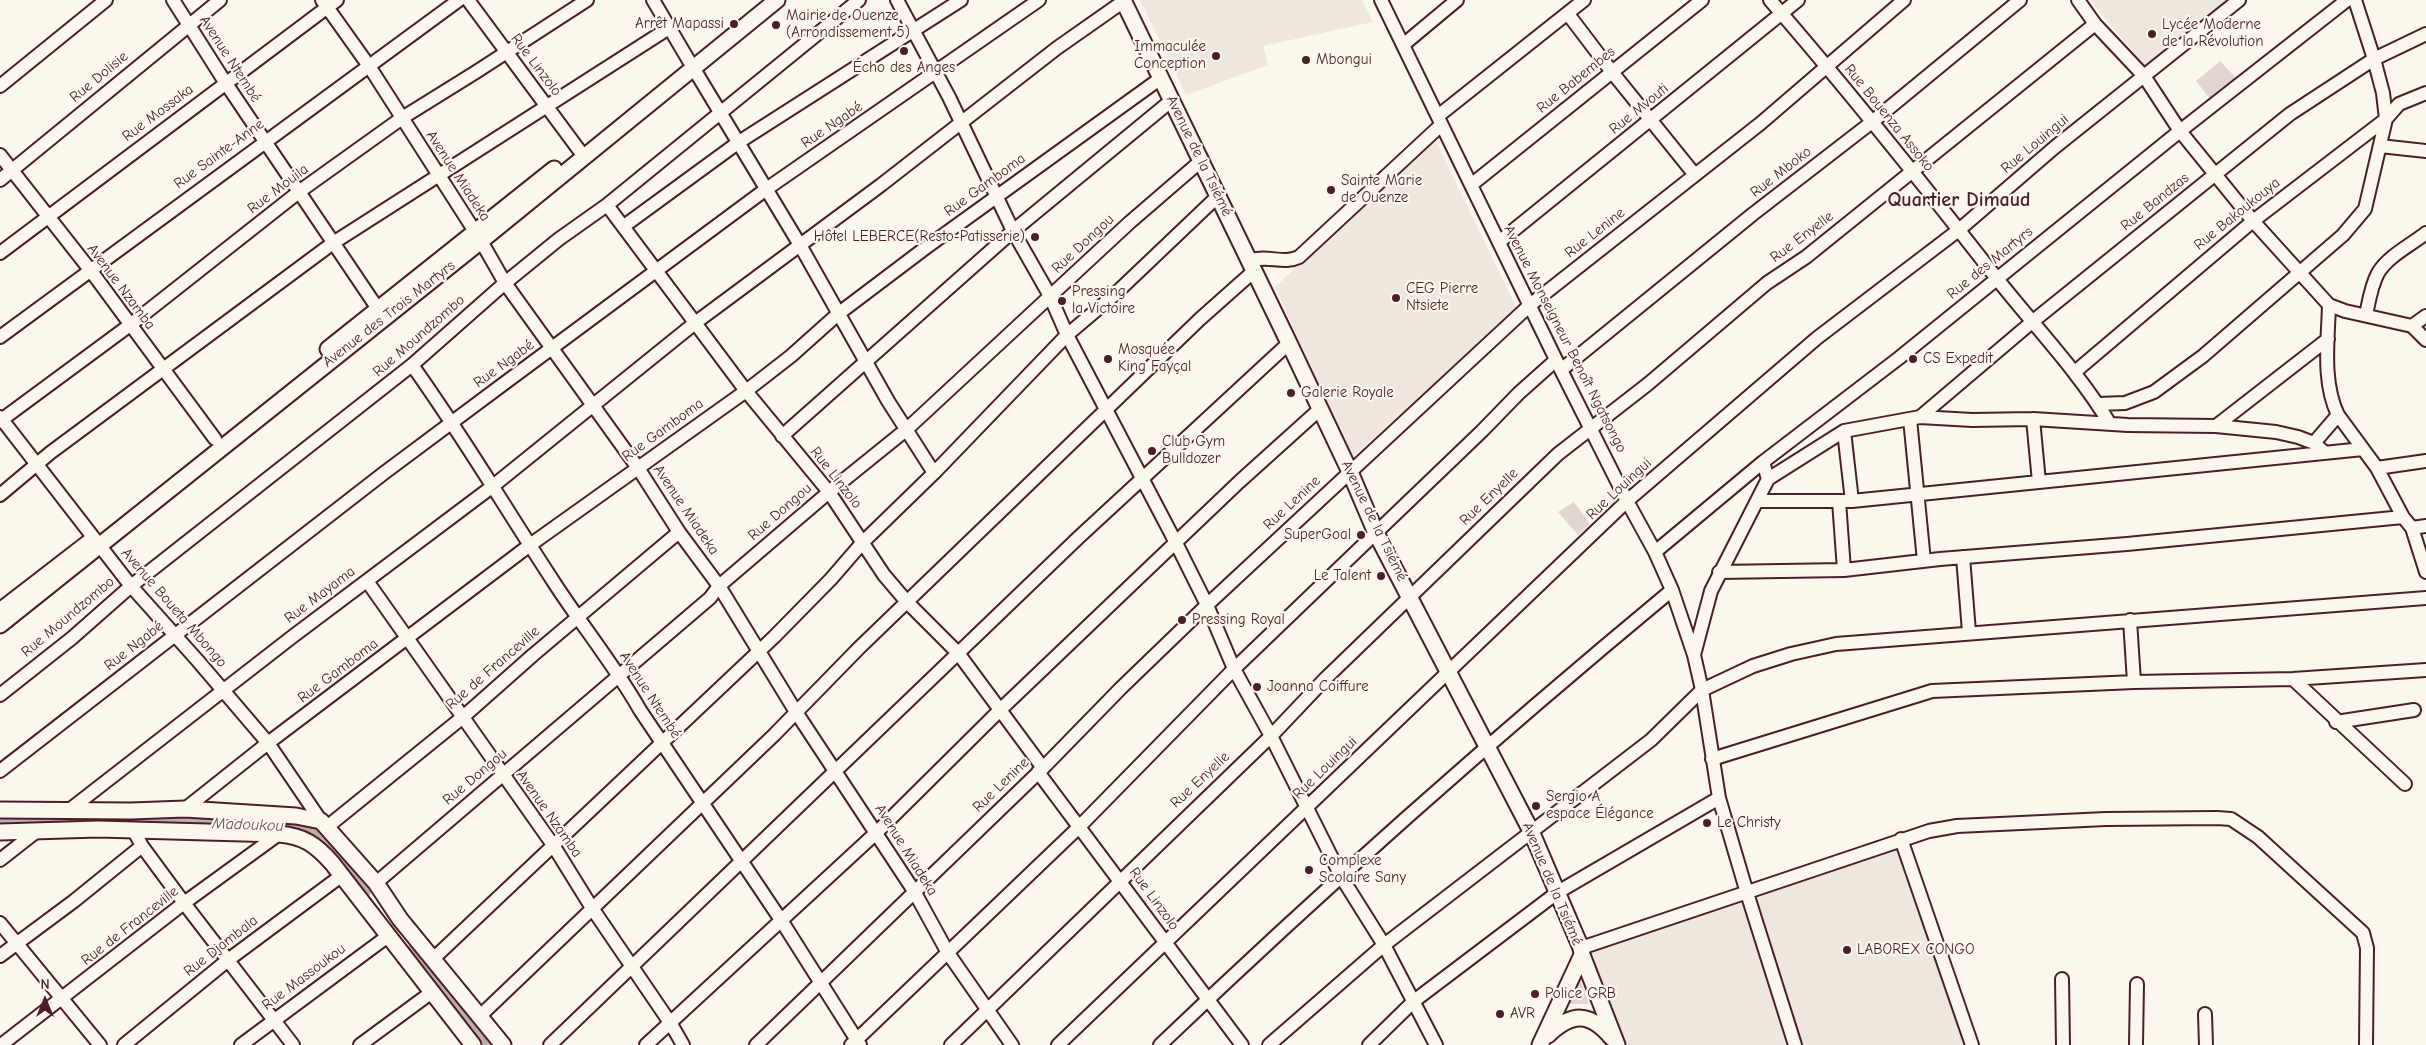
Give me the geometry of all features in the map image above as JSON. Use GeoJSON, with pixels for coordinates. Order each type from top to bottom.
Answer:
{"type":"FeatureCollection","features":[{"type":"Feature","properties":{"kind":"main road","name":"Avenue des Trois Martyrs"},"geometry":{"type":"LineString","coordinates":[[0,611],[96,543],[691,65],[740,24],[764,0]]}},
{"type":"Feature","properties":{"kind":"main road","name":"Avenue des Trois Martyrs"},"geometry":{"type":"LineString","coordinates":[[740,24],[777,0]]}},
{"type":"Feature","properties":{"kind":"main road","name":"Avenue de la Tsiémé"},"geometry":{"type":"LineString","coordinates":[[1123,1],[1202,160],[1350,472],[1376,533],[1449,672],[1486,748],[1531,831],[1582,952],[1616,1044]]}},
{"type":"Feature","properties":{"kind":"main road","name":"Avenue des Trois Martyrs"},"geometry":{"type":"LineString","coordinates":[[0,625],[215,439],[378,308],[478,237],[579,150],[691,65]]}},
{"type":"Feature","properties":{"kind":"main road"},"geometry":{"type":"LineString","coordinates":[[0,810],[185,809],[296,816],[324,824],[376,883],[400,919],[503,1045]]}},
{"type":"Feature","properties":{"kind":"main road"},"geometry":{"type":"LineString","coordinates":[[0,832],[134,831],[297,836],[314,844],[341,876],[473,1045]]}},
{"type":"Feature","properties":{"kind":"main road"},"geometry":{"type":"LineString","coordinates":[[1540,1043],[1582,952]]}},
{"type":"Feature","properties":{"kind":"main road"},"geometry":{"type":"LineString","coordinates":[[1540,1043],[1564,1021],[1582,1018],[1598,1024],[1616,1044]]}},
{"type":"Feature","properties":{"kind":"street"},"geometry":{"type":"LineString","coordinates":[[0,86],[106,0]]}},
{"type":"Feature","properties":{"kind":"street","name":"Avenue Ntembé"},"geometry":{"type":"LineString","coordinates":[[173,0],[225,82],[378,308]]}},
{"type":"Feature","properties":{"kind":"street","name":"Rue Dolisie"},"geometry":{"type":"LineString","coordinates":[[0,180],[220,0]]}},
{"type":"Feature","properties":{"kind":"street","name":"Rue Sainte-Anne"},"geometry":{"type":"LineString","coordinates":[[0,337],[265,140],[458,0]]}},
{"type":"Feature","properties":{"kind":"street","name":"Rue Linzolo"},"geometry":{"type":"LineString","coordinates":[[468,0],[579,150]]}},
{"type":"Feature","properties":{"kind":"street","name":"Rue Mouila"},"geometry":{"type":"LineString","coordinates":[[1,419],[130,325],[300,191],[402,118],[587,0]]}},
{"type":"Feature","properties":{"kind":"street"},"geometry":{"type":"LineString","coordinates":[[653,0],[800,246],[888,401],[907,429],[918,451],[934,473]]}},
{"type":"Feature","properties":{"kind":"street","name":"Rue Moundzombo"},"geometry":{"type":"LineString","coordinates":[[0,695],[72,638],[131,586],[412,365],[505,283],[559,239],[607,205],[858,0]]}},
{"type":"Feature","properties":{"kind":"street"},"geometry":{"type":"LineString","coordinates":[[897,0],[960,121],[1013,231],[1050,296],[1067,335],[1176,543],[1207,605],[1234,669],[1271,736],[1342,878],[1384,946],[1436,1045]]}},
{"type":"Feature","properties":{"kind":"street"},"geometry":{"type":"LineString","coordinates":[[624,226],[738,142],[961,0]]}},
{"type":"Feature","properties":{"kind":"street","name":"Rue Ngabé"},"geometry":{"type":"LineString","coordinates":[[0,771],[451,423],[765,190],[1039,0]]}},
{"type":"Feature","properties":{"kind":"street","name":"Avenue Monseigneur Benoît Ngatsongo"},"geometry":{"type":"LineString","coordinates":[[1381,0],[1559,365],[1627,501],[1655,552],[1672,590],[1694,655],[1702,690],[1719,798],[1747,893],[1796,1045]]}},
{"type":"Feature","properties":{"kind":"street"},"geometry":{"type":"LineString","coordinates":[[1403,45],[1457,0]]}},
{"type":"Feature","properties":{"kind":"street"},"geometry":{"type":"LineString","coordinates":[[480,1016],[796,712],[1200,319],[1251,266],[1266,257],[1285,261],[1299,257],[1440,121],[1584,0]]}},
{"type":"Feature","properties":{"kind":"street","name":"Rue Babembes"},"geometry":{"type":"LineString","coordinates":[[1471,185],[1702,0]]}},
{"type":"Feature","properties":{"kind":"street","name":"Rue Bouenza Assoko"},"geometry":{"type":"LineString","coordinates":[[1770,0],[1960,229],[2032,322],[2076,371],[2110,424]]}},
{"type":"Feature","properties":{"kind":"street","name":"Rue Mvouti"},"geometry":{"type":"LineString","coordinates":[[1499,242],[1798,0]]}},
{"type":"Feature","properties":{"kind":"street","name":"Rue Lenine"},"geometry":{"type":"LineString","coordinates":[[756,1045],[820,980],[1041,770],[1121,688],[1207,605],[1530,305],[1761,123],[1904,0]]}},
{"type":"Feature","properties":{"kind":"street","name":"Rue Mboko"},"geometry":{"type":"LineString","coordinates":[[856,1043],[1079,828],[1234,669],[1519,393],[1559,365],[1872,122],[2020,0]]}},
{"type":"Feature","properties":{"kind":"street"},"geometry":{"type":"LineString","coordinates":[[2078,0],[2096,24],[2144,76],[2180,130],[2252,221],[2329,305],[2345,311],[2412,326],[2426,340]]}},
{"type":"Feature","properties":{"kind":"street","name":"Rue Louingui"},"geometry":{"type":"LineString","coordinates":[[1058,1045],[1627,501],[1817,338],[1960,229],[2055,147],[2239,0]]}},
{"type":"Feature","properties":{"kind":"street","name":"Rue des Martyrs"},"geometry":{"type":"LineString","coordinates":[[1655,552],[1763,462],[1899,358],[2180,130],[2347,0]]}},
{"type":"Feature","properties":{"kind":"street"},"geometry":{"type":"LineString","coordinates":[[2098,404],[2125,403],[2154,392],[2203,356],[2342,235],[2365,209],[2386,119],[2383,93],[2355,0]]}},
{"type":"Feature","properties":{"kind":"street","name":"Rue Mayama"},"geometry":{"type":"LineString","coordinates":[[68,811],[366,581],[493,486],[695,323],[881,185],[960,121],[1057,48],[1123,1]]}},
{"type":"Feature","properties":{"kind":"street","name":"Avenue Miadeka"},"geometry":{"type":"LineString","coordinates":[[329,3],[478,237],[505,283],[592,407],[638,468],[679,532],[719,586],[796,712],[837,770],[914,891],[948,953],[1012,1045]]}},
{"type":"Feature","properties":{"kind":"street","name":"Rue Mossaka"},"geometry":{"type":"LineString","coordinates":[[0,253],[329,3]]}},
{"type":"Feature","properties":{"kind":"street"},"geometry":{"type":"LineString","coordinates":[[1568,14],[1612,72],[1695,174]]}},
{"type":"Feature","properties":{"kind":"street","name":"Rue Enyelle"},"geometry":{"type":"LineString","coordinates":[[951,1045],[1120,879],[1271,736],[1326,678],[1558,454],[1591,429],[1767,283],[1806,257],[2096,24]]}},
{"type":"Feature","properties":{"kind":"street"},"geometry":{"type":"LineString","coordinates":[[0,495],[35,465],[333,243],[547,108],[669,28]]}},
{"type":"Feature","properties":{"kind":"street","name":"Rue Bandzas"},"geometry":{"type":"LineString","coordinates":[[1915,418],[2290,114],[2374,59],[2426,34]]}},
{"type":"Feature","properties":{"kind":"street","name":"Rue Gamboma"},"geometry":{"type":"LineString","coordinates":[[185,809],[268,743],[530,545],[746,391],[791,356],[838,314],[1161,78]]}},
{"type":"Feature","properties":{"kind":"street","name":"Rue Bakoukouya"},"geometry":{"type":"LineString","coordinates":[[2076,371],[2252,221],[2386,119],[2399,104],[2426,93]]}},
{"type":"Feature","properties":{"kind":"street"},"geometry":{"type":"LineString","coordinates":[[782,436],[1013,231],[1172,100]]}},
{"type":"Feature","properties":{"kind":"street"},"geometry":{"type":"LineString","coordinates":[[2380,146],[2426,152]]}},
{"type":"Feature","properties":{"kind":"street","name":"Avenue Nzamba"},"geometry":{"type":"LineString","coordinates":[[0,155],[91,271],[215,439]]}},
{"type":"Feature","properties":{"kind":"street","name":"Rue Dongou"},"geometry":{"type":"LineString","coordinates":[[376,883],[620,676],[710,598],[719,586],[829,492],[907,429],[1129,223],[1202,160]]}},
{"type":"Feature","properties":{"kind":"street"},"geometry":{"type":"LineString","coordinates":[[433,959],[831,579],[862,542],[934,473],[1067,335],[1113,296],[1218,196]]}},
{"type":"Feature","properties":{"kind":"street","name":"Rue Linzolo"},"geometry":{"type":"LineString","coordinates":[[607,205],[746,391],[829,492],[884,575],[907,602],[958,654],[1041,770],[1079,828],[1120,879],[1242,1045]]}},
{"type":"Feature","properties":{"kind":"street"},"geometry":{"type":"LineString","coordinates":[[2366,315],[2372,290],[2384,265],[2426,233]]}},
{"type":"Feature","properties":{"kind":"street"},"geometry":{"type":"LineString","coordinates":[[2329,305],[2329,389],[2338,416],[2377,468],[2403,517],[2412,528],[2426,572]]}},
{"type":"Feature","properties":{"kind":"street"},"geometry":{"type":"LineString","coordinates":[[2412,326],[2426,316]]}},
{"type":"Feature","properties":{"kind":"street"},"geometry":{"type":"LineString","coordinates":[[2216,426],[2328,339]]}},
{"type":"Feature","properties":{"kind":"street"},"geometry":{"type":"LineString","coordinates":[[550,1045],[1143,478],[1289,343]]}},
{"type":"Feature","properties":{"kind":"street","name":"Avenue Ntembé"},"geometry":{"type":"LineString","coordinates":[[412,365],[595,644],[620,676],[661,742],[781,920],[820,980],[856,1043]]}},
{"type":"Feature","properties":{"kind":"street"},"geometry":{"type":"LineString","coordinates":[[646,1045],[671,1024],[876,833],[999,711],[1320,409]]}},
{"type":"Feature","properties":{"kind":"street"},"geometry":{"type":"LineString","coordinates":[[2314,443],[2338,416]]}},
{"type":"Feature","properties":{"kind":"street"},"geometry":{"type":"LineString","coordinates":[[1915,418],[1917,494],[1924,561]]}},
{"type":"Feature","properties":{"kind":"street"},"geometry":{"type":"LineString","coordinates":[[1694,655],[1711,591],[1768,479],[1844,431],[1915,418],[1972,420],[2033,419],[2110,424],[2216,426],[2276,432],[2314,443],[2325,452]]}},
{"type":"Feature","properties":{"kind":"street","name":"Avenue Boueta Mbongo"},"geometry":{"type":"LineString","coordinates":[[1,419],[131,586],[268,743],[324,824]]}},
{"type":"Feature","properties":{"kind":"street"},"geometry":{"type":"LineString","coordinates":[[2033,419],[2038,482]]}},
{"type":"Feature","properties":{"kind":"street"},"geometry":{"type":"LineString","coordinates":[[1844,431],[1852,501]]}},
{"type":"Feature","properties":{"kind":"street"},"geometry":{"type":"LineString","coordinates":[[1757,501],[1852,501],[2363,449]]}},
{"type":"Feature","properties":{"kind":"street"},"geometry":{"type":"LineString","coordinates":[[2377,468],[2426,461]]}},
{"type":"Feature","properties":{"kind":"street"},"geometry":{"type":"LineString","coordinates":[[1763,462],[1768,479]]}},
{"type":"Feature","properties":{"kind":"street"},"geometry":{"type":"LineString","coordinates":[[1839,501],[1844,570]]}},
{"type":"Feature","properties":{"kind":"street"},"geometry":{"type":"LineString","coordinates":[[1719,572],[1844,570],[1963,557],[2403,517]]}},
{"type":"Feature","properties":{"kind":"street"},"geometry":{"type":"LineString","coordinates":[[2412,528],[2426,526]]}},
{"type":"Feature","properties":{"kind":"street","name":"Rue de Franceville"},"geometry":{"type":"LineString","coordinates":[[324,824],[463,717],[578,616],[679,532]]}},
{"type":"Feature","properties":{"kind":"street"},"geometry":{"type":"LineString","coordinates":[[1963,557],[1969,632]]}},
{"type":"Feature","properties":{"kind":"street","name":"Avenue Nzamba"},"geometry":{"type":"LineString","coordinates":[[366,581],[553,845],[592,908],[671,1024],[683,1045]]}},
{"type":"Feature","properties":{"kind":"street"},"geometry":{"type":"LineString","coordinates":[[1160,1045],[1209,998],[1486,748],[1672,590]]}},
{"type":"Feature","properties":{"kind":"street"},"geometry":{"type":"LineString","coordinates":[[1269,1045],[1384,946],[1651,740],[1702,690],[1753,666],[1791,654],[1836,644],[1969,632],[2426,598]]}},
{"type":"Feature","properties":{"kind":"street"},"geometry":{"type":"LineString","coordinates":[[2130,620],[2134,682]]}},
{"type":"Feature","properties":{"kind":"street"},"geometry":{"type":"LineString","coordinates":[[1712,759],[1932,691],[2134,682],[2293,679],[2426,670]]}},
{"type":"Feature","properties":{"kind":"street"},"geometry":{"type":"LineString","coordinates":[[2293,679],[2336,722],[2405,784]]}},
{"type":"Feature","properties":{"kind":"street"},"geometry":{"type":"LineString","coordinates":[[2336,722],[2414,710]]}},
{"type":"Feature","properties":{"kind":"street"},"geometry":{"type":"LineString","coordinates":[[1369,1045],[1414,1001],[1558,892],[1719,798]]}},
{"type":"Feature","properties":{"kind":"street"},"geometry":{"type":"LineString","coordinates":[[1582,952],[1901,839],[1957,826],[2106,819],[2231,819],[2258,838],[2363,933],[2367,948],[2366,1045]]}},
{"type":"Feature","properties":{"kind":"street"},"geometry":{"type":"LineString","coordinates":[[0,860],[37,831]]}},
{"type":"Feature","properties":{"kind":"street"},"geometry":{"type":"LineString","coordinates":[[134,831],[142,846],[184,903],[293,1045]]}},
{"type":"Feature","properties":{"kind":"street","name":"Rue de Franceville"},"geometry":{"type":"LineString","coordinates":[[1,1045],[184,903],[279,834]]}},
{"type":"Feature","properties":{"kind":"street"},"geometry":{"type":"LineString","coordinates":[[1901,839],[1972,1045]]}},
{"type":"Feature","properties":{"kind":"street"},"geometry":{"type":"LineString","coordinates":[[0,956],[142,846]]}},
{"type":"Feature","properties":{"kind":"street","name":"Rue Djambala"},"geometry":{"type":"LineString","coordinates":[[124,1045],[228,960],[341,876]]}},
{"type":"Feature","properties":{"kind":"street"},"geometry":{"type":"LineString","coordinates":[[0,923],[64,998],[100,1045]]}},
{"type":"Feature","properties":{"kind":"street","name":"Rue Massoukou"},"geometry":{"type":"LineString","coordinates":[[241,1045],[388,936]]}},
{"type":"Feature","properties":{"kind":"street"},"geometry":{"type":"LineString","coordinates":[[2062,979],[2063,1045]]}},
{"type":"Feature","properties":{"kind":"street"},"geometry":{"type":"LineString","coordinates":[[2136,1045],[2137,984]]}},
{"type":"Feature","properties":{"kind":"street"},"geometry":{"type":"LineString","coordinates":[[360,1045],[432,992]]}},
{"type":"Feature","properties":{"kind":"street"},"geometry":{"type":"LineString","coordinates":[[2205,1014],[2206,1045]]}},
{"type":"Feature","properties":{"kind":"shaded area","name":"Immaculée Conception"},"geometry":{"type":"Polygon","coordinates":[[[1140,0],[1362,0],[1373,22],[1263,46],[1268,65],[1186,95],[1140,0]]]}},
{"type":"Feature","properties":{"kind":"shaded area","name":"Lycée Moderne de la Révolution"},"geometry":{"type":"Polygon","coordinates":[[[2090,0],[2230,0],[2145,67],[2090,0]]]}},
{"type":"Feature","properties":{"kind":"shaded area"},"geometry":{"type":"Polygon","coordinates":[[[2220,61],[2237,79],[2211,100],[2196,81],[2220,61]]]}},
{"type":"Feature","properties":{"kind":"shaded area","name":"CEG Pierre Ntsiete"},"geometry":{"type":"Polygon","coordinates":[[[1434,137],[1517,309],[1352,457],[1275,287],[1434,137]]]}},
{"type":"Feature","properties":{"kind":"shaded area"},"geometry":{"type":"Polygon","coordinates":[[[1574,502],[1590,524],[1578,535],[1558,512],[1574,502]]]}},
{"type":"Feature","properties":{"kind":"shaded area"},"geometry":{"type":"Polygon","coordinates":[[[1899,833],[1978,1045],[1623,1045],[1584,941],[1899,833]]]}},
{"type":"Feature","properties":{"kind":"shaded area"},"geometry":{"type":"Polygon","coordinates":[[[1578,973],[1589,1004],[1565,1004],[1578,973]]]}},
{"type":"Feature","properties":{"kind":"waterway","name":"Madoukou"},"geometry":{"type":"LineString","coordinates":[[0,821],[96,821],[289,826],[312,833],[328,845],[362,890]]}},
{"type":"Feature","properties":{"kind":"waterway","name":"Madoukou"},"geometry":{"type":"LineString","coordinates":[[412,954],[484,1045]]}},
{"type":"Feature","properties":{"kind":"place","name":"Arrêt Mapassi"},"geometry":{"type":"Point","coordinates":[734,24]}},
{"type":"Feature","properties":{"kind":"place","name":"Mairie de Ouenze (Arrondissement 5)"},"geometry":{"type":"Point","coordinates":[776,25]}},
{"type":"Feature","properties":{"kind":"place","name":"Lycée Moderne de la Révolution"},"geometry":{"type":"Point","coordinates":[2152,34]}},
{"type":"Feature","properties":{"kind":"place","name":"Écho des Anges"},"geometry":{"type":"Point","coordinates":[904,51]}},
{"type":"Feature","properties":{"kind":"place","name":"Immaculée Conception"},"geometry":{"type":"Point","coordinates":[1216,56]}},
{"type":"Feature","properties":{"kind":"place","name":"Mbongui"},"geometry":{"type":"Point","coordinates":[1306,60]}},
{"type":"Feature","properties":{"kind":"place","name":"Sainte Marie de Ouenze"},"geometry":{"type":"Point","coordinates":[1331,190]}},
{"type":"Feature","properties":{"kind":"place","name":"Hôtel LEBERCE(Resto-Patisserie)"},"geometry":{"type":"Point","coordinates":[1035,237]}},
{"type":"Feature","properties":{"kind":"place","name":"CEG Pierre Ntsiete"},"geometry":{"type":"Point","coordinates":[1396,298]}},
{"type":"Feature","properties":{"kind":"place","name":"Pressing la Victoire"},"geometry":{"type":"Point","coordinates":[1062,301]}},
{"type":"Feature","properties":{"kind":"place","name":"Mosquée King Fayçal"},"geometry":{"type":"Point","coordinates":[1108,359]}},
{"type":"Feature","properties":{"kind":"place","name":"CS Expedit"},"geometry":{"type":"Point","coordinates":[1913,359]}},
{"type":"Feature","properties":{"kind":"place","name":"Galerie Royale"},"geometry":{"type":"Point","coordinates":[1291,393]}},
{"type":"Feature","properties":{"kind":"place","name":"Club Gym Bulldozer"},"geometry":{"type":"Point","coordinates":[1152,451]}},
{"type":"Feature","properties":{"kind":"place","name":"SuperGoal"},"geometry":{"type":"Point","coordinates":[1361,535]}},
{"type":"Feature","properties":{"kind":"place","name":"Le Talent"},"geometry":{"type":"Point","coordinates":[1381,576]}},
{"type":"Feature","properties":{"kind":"place","name":"Pressing Royal"},"geometry":{"type":"Point","coordinates":[1182,620]}},
{"type":"Feature","properties":{"kind":"place","name":"Joanna Coiffure"},"geometry":{"type":"Point","coordinates":[1257,687]}},
{"type":"Feature","properties":{"kind":"place","name":"Sergio A espace Élégance"},"geometry":{"type":"Point","coordinates":[1536,806]}},
{"type":"Feature","properties":{"kind":"place","name":"Le Christy"},"geometry":{"type":"Point","coordinates":[1707,823]}},
{"type":"Feature","properties":{"kind":"place","name":"Complexe Scolaire Sany"},"geometry":{"type":"Point","coordinates":[1309,870]}},
{"type":"Feature","properties":{"kind":"place","name":"LABOREX CONGO"},"geometry":{"type":"Point","coordinates":[1847,950]}},
{"type":"Feature","properties":{"kind":"place","name":"Police GRB"},"geometry":{"type":"Point","coordinates":[1535,994]}},
{"type":"Feature","properties":{"kind":"place","name":"AVR"},"geometry":{"type":"Point","coordinates":[1500,1014]}},
{"type":"Feature","properties":{"kind":"district","name":"Quartier Dimaud"},"geometry":{"type":"Point","coordinates":[1959,200]}}]}
